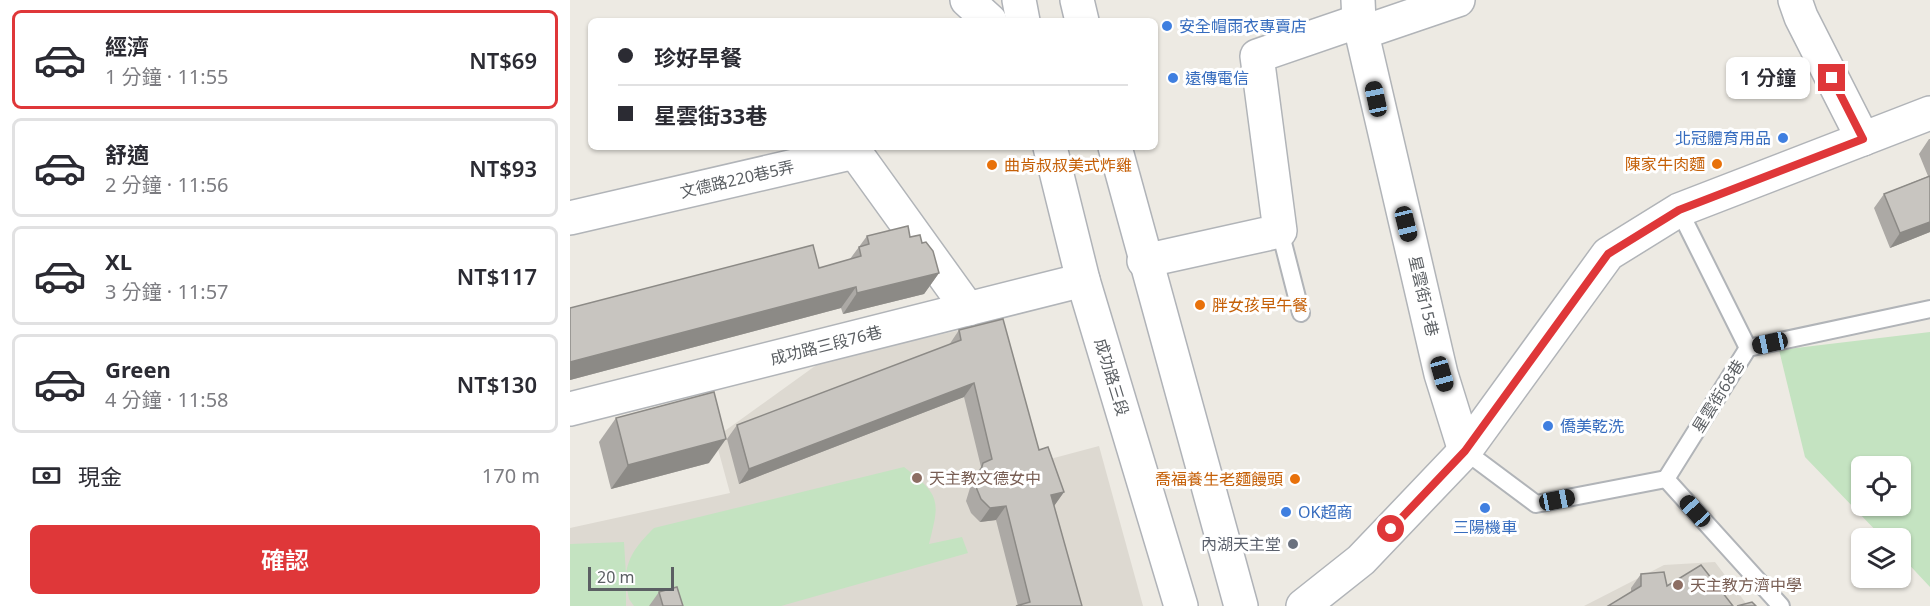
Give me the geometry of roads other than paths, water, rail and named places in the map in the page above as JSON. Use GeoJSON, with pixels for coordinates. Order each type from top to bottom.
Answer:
{"type":"FeatureCollection","features":[{"type":"Feature","properties":{"kind":"street"},"geometry":{"type":"LineString","coordinates":[[968,0],[987,18]]}},
{"type":"Feature","properties":{"kind":"street"},"geometry":{"type":"LineString","coordinates":[[1019,0],[1022,18]]}},
{"type":"Feature","properties":{"kind":"street"},"geometry":{"type":"LineString","coordinates":[[1077,0],[1081,18]]}},
{"type":"Feature","properties":{"kind":"street"},"geometry":{"type":"LineString","coordinates":[[1144,261],[1281,231],[1257,56],[1359,18],[1458,0]]}},
{"type":"Feature","properties":{"kind":"street"},"geometry":{"type":"LineString","coordinates":[[1796,0],[1801,17],[1863,139]]}},
{"type":"Feature","properties":{"kind":"street","name":"星雲街15巷"},"geometry":{"type":"LineString","coordinates":[[1359,18],[1442,374],[1465,451]]}},
{"type":"Feature","properties":{"kind":"street"},"geometry":{"type":"LineString","coordinates":[[1303,606],[1361,560],[1465,451],[1608,254],[1679,210],[1930,113]]}},
{"type":"Feature","properties":{"kind":"street","name":"文德路220巷5弄"},"geometry":{"type":"LineString","coordinates":[[570,218],[849,150]]}},
{"type":"Feature","properties":{"kind":"street","name":"文德路220巷5弄"},"geometry":{"type":"LineString","coordinates":[[854,150],[968,309]]}},
{"type":"Feature","properties":{"kind":"street","name":"成功路三段"},"geometry":{"type":"LineString","coordinates":[[1051,150],[1083,280],[1181,606]]}},
{"type":"Feature","properties":{"kind":"street"},"geometry":{"type":"LineString","coordinates":[[1116,150],[1144,261],[1241,606]]}},
{"type":"Feature","properties":{"kind":"street","name":"成功路三段76巷"},"geometry":{"type":"LineString","coordinates":[[570,409],[1083,280]]}},
{"type":"Feature","properties":{"kind":"lane"},"geometry":{"type":"LineString","coordinates":[[1679,210],[1748,348]]}},
{"type":"Feature","properties":{"kind":"lane"},"geometry":{"type":"LineString","coordinates":[[1281,231],[1301,313]]}},
{"type":"Feature","properties":{"kind":"lane","name":"星雲街68巷"},"geometry":{"type":"LineString","coordinates":[[1666,479],[1748,348],[1930,309]]}},
{"type":"Feature","properties":{"kind":"lane"},"geometry":{"type":"LineString","coordinates":[[1465,451],[1536,504],[1666,479],[1781,606]]}},
{"type":"Feature","properties":{"kind":"place","name":"安全帽雨衣專賣店"},"geometry":{"type":"Point","coordinates":[1167,26]}},
{"type":"Feature","properties":{"kind":"place","name":"遠傳電信"},"geometry":{"type":"Point","coordinates":[1173,78]}},
{"type":"Feature","properties":{"kind":"place","name":"北冠體育用品"},"geometry":{"type":"Point","coordinates":[1783,138]}},
{"type":"Feature","properties":{"kind":"place","name":"陳家牛肉麵"},"geometry":{"type":"Point","coordinates":[1717,164]}},
{"type":"Feature","properties":{"kind":"place","name":"曲肯叔叔美式炸雞"},"geometry":{"type":"Point","coordinates":[992,165]}},
{"type":"Feature","properties":{"kind":"place","name":"胖女孩早午餐"},"geometry":{"type":"Point","coordinates":[1200,305]}},
{"type":"Feature","properties":{"kind":"place","name":"僑美乾洗"},"geometry":{"type":"Point","coordinates":[1548,426]}},
{"type":"Feature","properties":{"kind":"place","name":"天主教文德女中"},"geometry":{"type":"Point","coordinates":[917,478]}},
{"type":"Feature","properties":{"kind":"place","name":"喬福養生老麵饅頭"},"geometry":{"type":"Point","coordinates":[1295,479]}},
{"type":"Feature","properties":{"kind":"place","name":"三陽機車"},"geometry":{"type":"Point","coordinates":[1485,508]}},
{"type":"Feature","properties":{"kind":"place","name":"OK超商"},"geometry":{"type":"Point","coordinates":[1286,512]}},
{"type":"Feature","properties":{"kind":"place","name":"內湖天主堂"},"geometry":{"type":"Point","coordinates":[1293,544]}},
{"type":"Feature","properties":{"kind":"place","name":"天主教方濟中學"},"geometry":{"type":"Point","coordinates":[1678,585]}}]}
